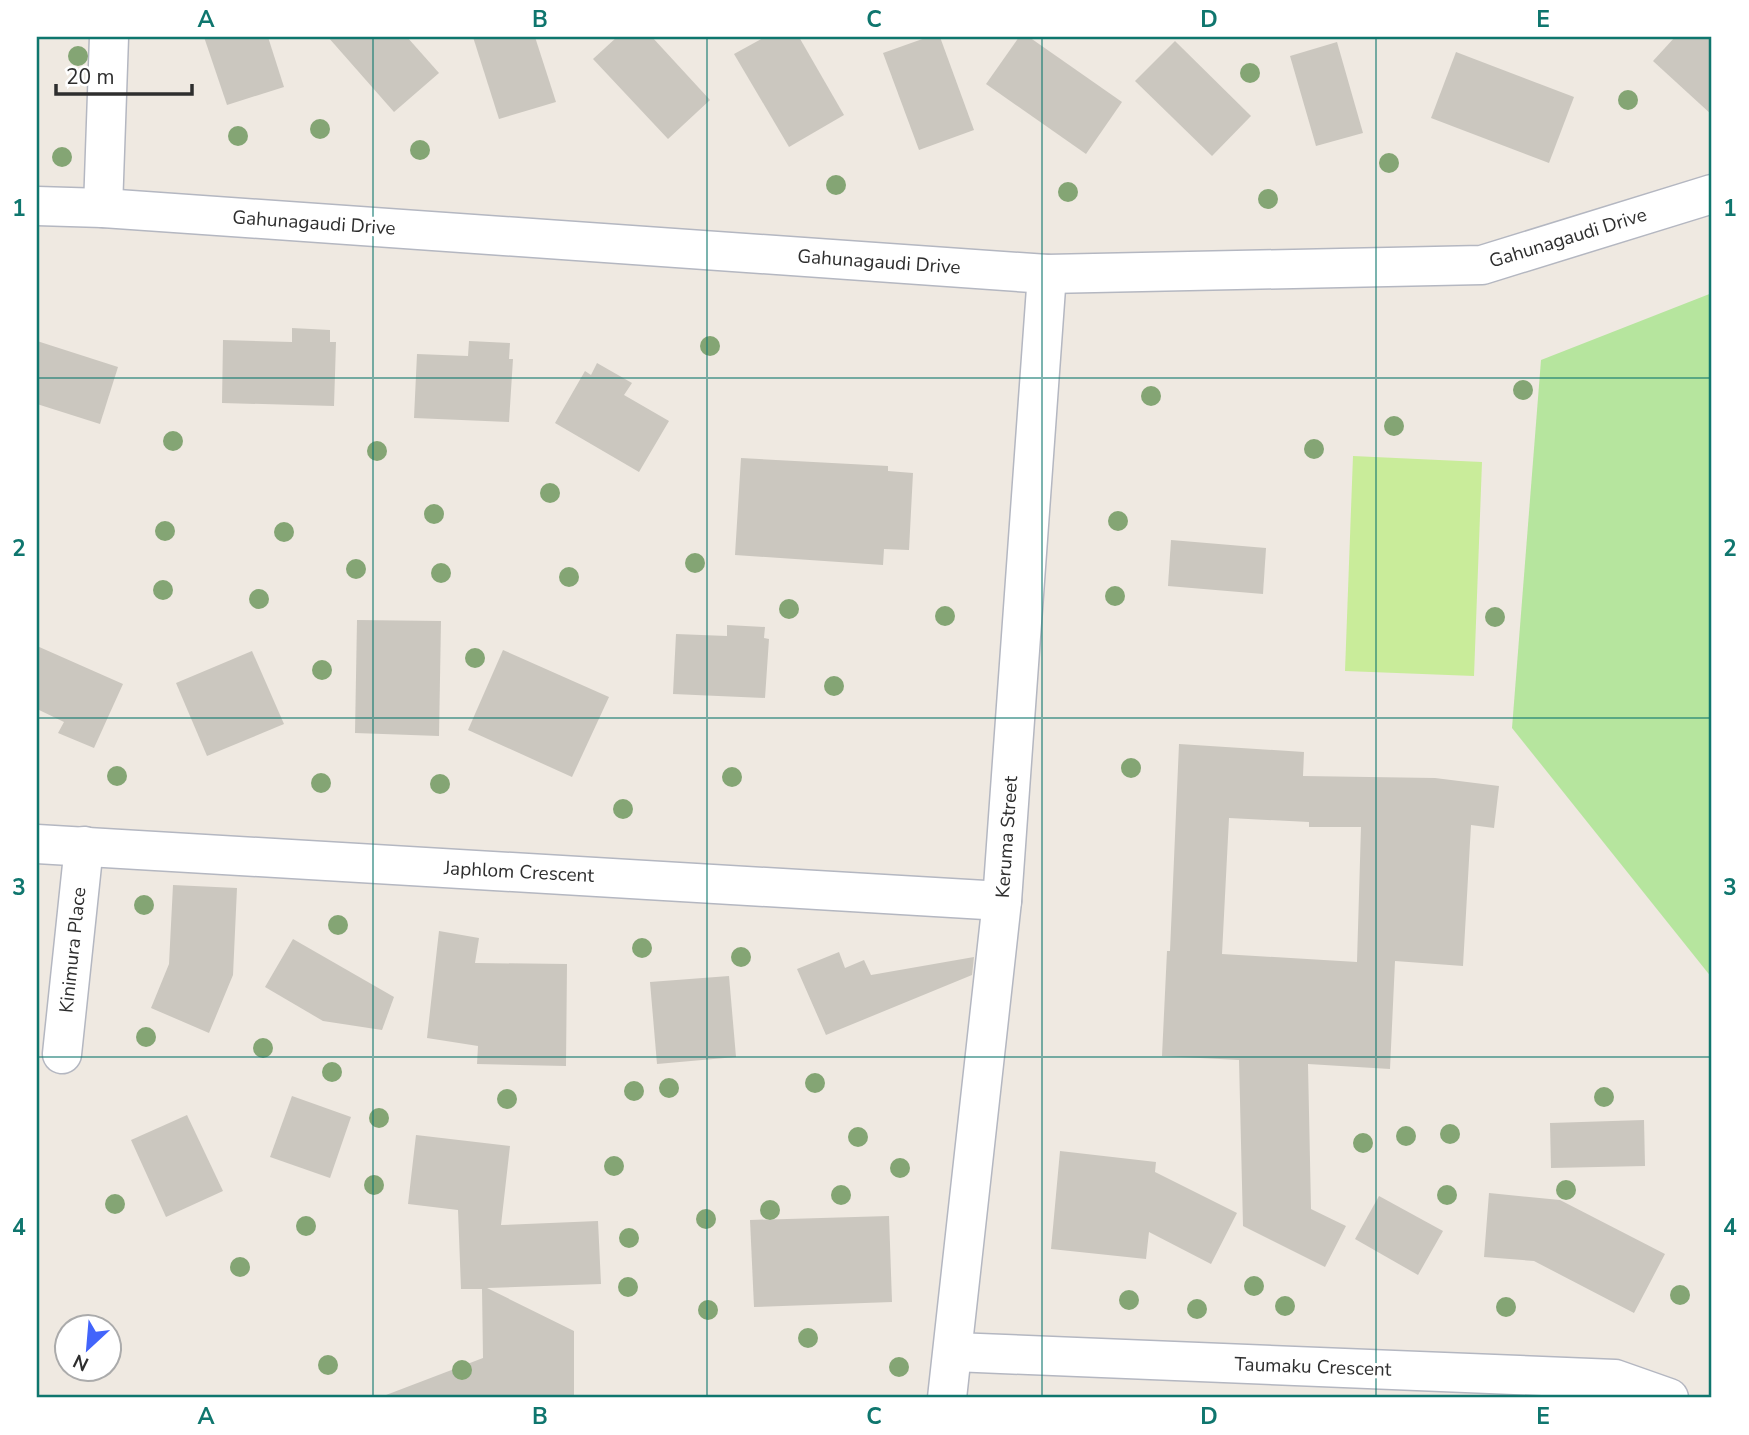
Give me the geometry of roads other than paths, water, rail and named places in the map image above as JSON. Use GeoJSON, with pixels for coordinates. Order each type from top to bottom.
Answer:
{"type":"FeatureCollection","features":[{"type":"Feature","properties":{"kind":"street"},"geometry":{"type":"LineString","coordinates":[[103,208],[109,37]]}},
{"type":"Feature","properties":{"kind":"street","name":"Gahunagaudi Drive"},"geometry":{"type":"LineString","coordinates":[[37,206],[103,208],[1048,274],[1482,265],[1712,194]]}},
{"type":"Feature","properties":{"kind":"street","name":"Keruma Street"},"geometry":{"type":"LineString","coordinates":[[947,1398],[1002,901],[1048,274]]}},
{"type":"Feature","properties":{"kind":"street","name":"Japhlom Crescent"},"geometry":{"type":"LineString","coordinates":[[37,844],[1002,901]]}},
{"type":"Feature","properties":{"kind":"street","name":"Kinimura Place"},"geometry":{"type":"LineString","coordinates":[[62,1054],[84,846]]}},
{"type":"Feature","properties":{"kind":"street","name":"Taumaku Crescent"},"geometry":{"type":"LineString","coordinates":[[954,1352],[1615,1379],[1669,1398]]}}]}
